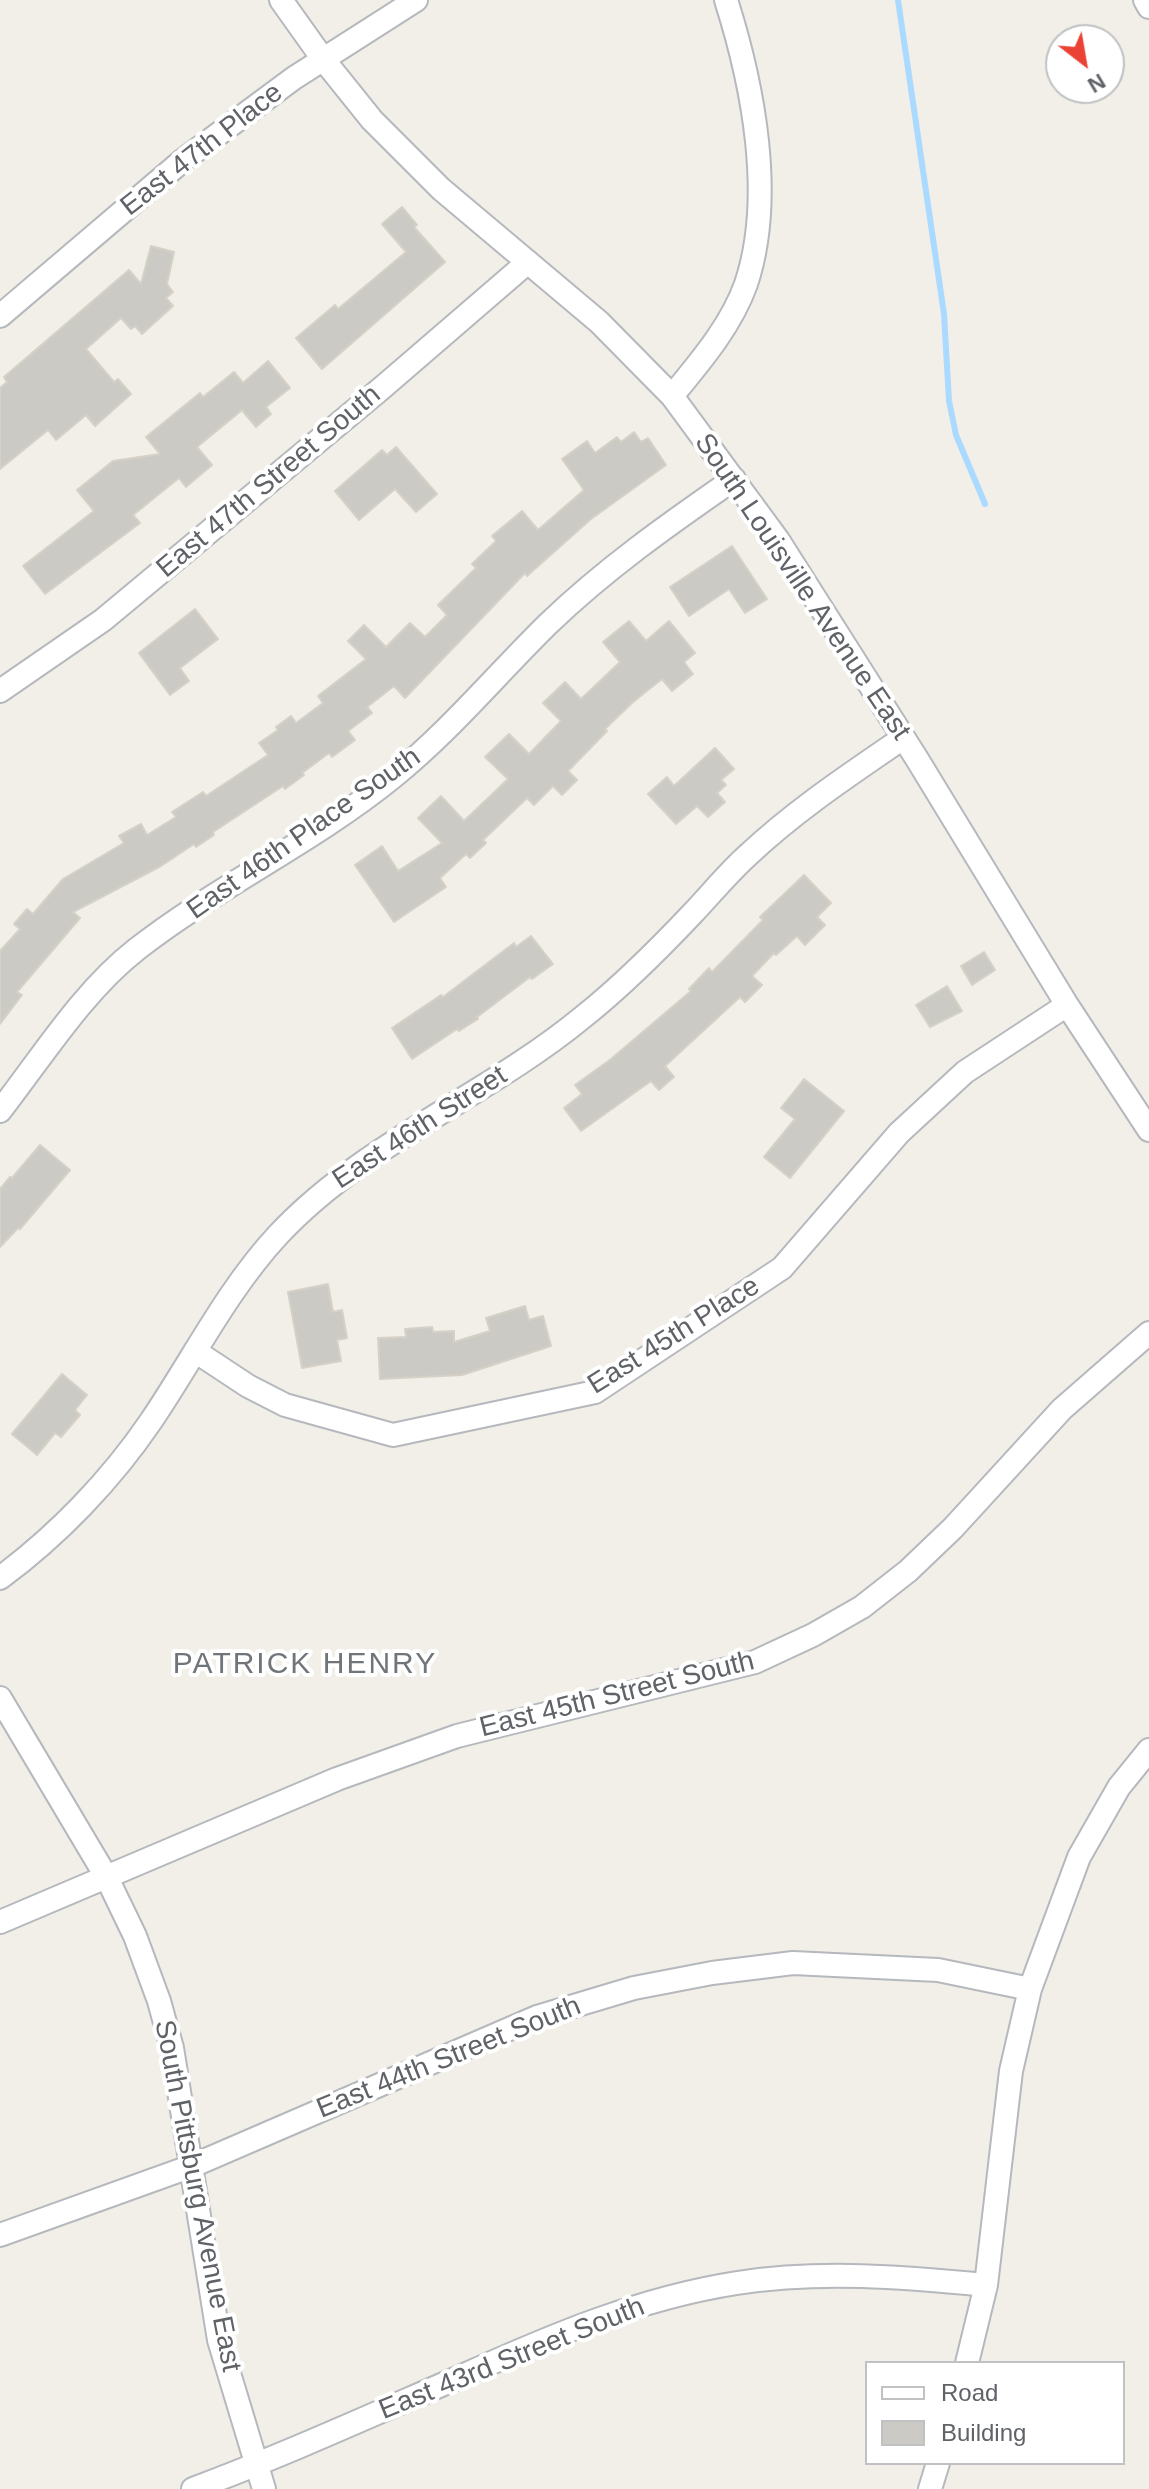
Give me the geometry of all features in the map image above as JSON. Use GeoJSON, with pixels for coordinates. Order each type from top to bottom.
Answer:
{"type":"FeatureCollection","features":[{"type":"Feature","properties":{"kind":"street","name":"South Louisville Avenue East"},"geometry":{"type":"LineString","coordinates":[[281,0],[372,120],[441,189],[599,322],[672,396],[778,540],[1067,1005],[1149,1130]]}},
{"type":"Feature","properties":{"kind":"street","name":"East 47th Place"},"geometry":{"type":"LineString","coordinates":[[0,316],[182,161],[323,59],[416,0]]}},
{"type":"Feature","properties":{"kind":"street"},"geometry":{"type":"LineString","coordinates":[[672,396],[714,345],[745,286],[758,235],[759,174],[752,112],[737,33],[726,0]]}},
{"type":"Feature","properties":{"kind":"street"},"geometry":{"type":"LineString","coordinates":[[1145,0],[1149,7]]}},
{"type":"Feature","properties":{"kind":"street","name":"East 47th Street South"},"geometry":{"type":"LineString","coordinates":[[0,691],[103,620],[528,262]]}},
{"type":"Feature","properties":{"kind":"street","name":"East 46th Place South"},"geometry":{"type":"LineString","coordinates":[[0,1111],[97,986],[136,950],[227,887],[311,836],[390,780],[435,742],[549,623],[630,552],[734,479]]}},
{"type":"Feature","properties":{"kind":"street","name":"East 46th Street"},"geometry":{"type":"LineString","coordinates":[[0,1578],[66,1520],[113,1471],[151,1422],[252,1267],[278,1235],[317,1198],[360,1163],[506,1072],[582,1018],[646,960],[745,857],[786,821],[903,738]]}},
{"type":"Feature","properties":{"kind":"street","name":"East 45th Place"},"geometry":{"type":"LineString","coordinates":[[195,1351],[248,1386],[285,1405],[393,1435],[595,1392],[782,1268],[899,1133],[954,1082],[1067,1005]]}},
{"type":"Feature","properties":{"kind":"street","name":"East 45th Street South"},"geometry":{"type":"LineString","coordinates":[[0,1922],[337,1779],[457,1736],[755,1662],[813,1635],[862,1607],[908,1571],[953,1528],[1062,1409],[1149,1333]]}},
{"type":"Feature","properties":{"kind":"street","name":"South Pittsburg Avenue East"},"geometry":{"type":"LineString","coordinates":[[0,1698],[107,1878],[135,1936],[159,2001],[172,2048],[219,2340],[264,2489]]}},
{"type":"Feature","properties":{"kind":"street"},"geometry":{"type":"LineString","coordinates":[[967,2361],[986,2285],[1011,2071],[1030,1989],[1079,1857],[1119,1787],[1149,1750]]}},
{"type":"Feature","properties":{"kind":"street","name":"East 44th Street South"},"geometry":{"type":"LineString","coordinates":[[0,2235],[192,2166],[537,2017],[634,1988],[712,1973],[793,1963],[938,1970],[1030,1989]]}},
{"type":"Feature","properties":{"kind":"street","name":"East 43rd Street South"},"geometry":{"type":"LineString","coordinates":[[193,2489],[258,2465],[610,2314],[678,2294],[801,2276],[885,2275],[986,2285]]}},
{"type":"Feature","properties":{"kind":"street"},"geometry":{"type":"LineString","coordinates":[[930,2489],[937,2465]]}},
{"type":"Feature","properties":{"kind":"building"},"geometry":{"type":"Polygon","coordinates":[[[402,207],[417,225],[414,227],[445,262],[322,369],[296,338],[335,305],[338,309],[406,252],[382,224],[402,207]]]}},
{"type":"Feature","properties":{"kind":"building"},"geometry":{"type":"Polygon","coordinates":[[[151,246],[174,252],[167,284],[173,292],[166,298],[173,306],[142,334],[135,326],[131,329],[121,318],[86,349],[114,382],[118,379],[131,394],[95,426],[86,415],[56,440],[48,430],[0,469],[0,388],[7,382],[4,377],[129,270],[141,284],[151,246]]]}},
{"type":"Feature","properties":{"kind":"building"},"geometry":{"type":"Polygon","coordinates":[[[268,361],[290,388],[266,407],[271,414],[256,427],[242,410],[197,447],[212,465],[186,487],[179,478],[133,515],[140,523],[45,594],[23,566],[94,511],[77,490],[113,461],[160,454],[146,437],[200,393],[203,397],[234,372],[243,383],[268,361]]]}},
{"type":"Feature","properties":{"kind":"building"},"geometry":{"type":"Polygon","coordinates":[[[634,432],[641,442],[648,438],[666,465],[591,519],[527,576],[525,573],[405,698],[394,686],[367,707],[372,713],[348,731],[355,740],[332,757],[329,753],[285,789],[283,786],[213,832],[214,835],[196,847],[194,844],[161,866],[73,912],[80,918],[17,992],[22,995],[0,1024],[0,951],[20,929],[14,924],[27,909],[33,914],[63,879],[124,843],[119,836],[141,824],[147,835],[176,817],[172,812],[203,792],[206,796],[268,755],[259,743],[291,716],[296,723],[323,703],[318,696],[366,659],[348,641],[364,625],[386,647],[410,623],[425,637],[447,615],[438,605],[476,568],[472,564],[496,541],[492,536],[522,511],[538,530],[584,490],[562,459],[587,441],[595,453],[617,437],[621,442],[634,432]]]}},
{"type":"Feature","properties":{"kind":"building"},"geometry":{"type":"Polygon","coordinates":[[[396,447],[437,494],[416,512],[395,489],[359,520],[335,491],[382,450],[387,455],[396,447]]]}},
{"type":"Feature","properties":{"kind":"building"},"geometry":{"type":"Polygon","coordinates":[[[732,546],[767,599],[745,613],[729,589],[689,616],[670,587],[732,546]]]}},
{"type":"Feature","properties":{"kind":"building"},"geometry":{"type":"Polygon","coordinates":[[[195,609],[218,639],[180,668],[189,681],[170,695],[139,653],[195,609]]]}},
{"type":"Feature","properties":{"kind":"building"},"geometry":{"type":"Polygon","coordinates":[[[629,621],[646,641],[669,621],[695,653],[684,662],[693,674],[672,691],[662,679],[633,702],[568,771],[577,780],[562,795],[553,786],[534,805],[527,798],[483,840],[486,843],[470,858],[466,854],[440,878],[446,887],[394,922],[355,865],[382,846],[398,871],[442,843],[418,818],[441,796],[464,821],[508,779],[485,757],[509,734],[529,754],[561,721],[543,703],[565,682],[581,699],[620,662],[603,642],[629,621]]]}},
{"type":"Feature","properties":{"kind":"building"},"geometry":{"type":"Polygon","coordinates":[[[715,748],[734,769],[721,780],[726,785],[717,793],[725,802],[708,817],[697,806],[676,824],[648,794],[667,777],[674,786],[715,748]]]}},
{"type":"Feature","properties":{"kind":"building"},"geometry":{"type":"Polygon","coordinates":[[[804,875],[831,903],[817,917],[825,925],[805,945],[797,936],[776,955],[774,953],[752,976],[762,985],[745,1002],[740,997],[665,1066],[674,1077],[659,1090],[651,1081],[581,1131],[564,1108],[582,1094],[575,1085],[611,1059],[691,991],[689,989],[709,968],[712,972],[763,920],[760,917],[804,875]]]}},
{"type":"Feature","properties":{"kind":"building"},"geometry":{"type":"Polygon","coordinates":[[[531,936],[553,964],[532,979],[530,977],[478,1019],[412,1059],[392,1028],[441,995],[443,997],[514,943],[516,947],[531,936]]]}},
{"type":"Feature","properties":{"kind":"building"},"geometry":{"type":"Polygon","coordinates":[[[984,952],[995,970],[972,985],[961,966],[984,952]]]}},
{"type":"Feature","properties":{"kind":"building"},"geometry":{"type":"Polygon","coordinates":[[[947,986],[962,1011],[930,1027],[916,1005],[947,986]]]}},
{"type":"Feature","properties":{"kind":"building"},"geometry":{"type":"Polygon","coordinates":[[[804,1079],[844,1111],[790,1178],[764,1157],[795,1119],[781,1108],[804,1079]]]}},
{"type":"Feature","properties":{"kind":"building"},"geometry":{"type":"Polygon","coordinates":[[[40,1145],[70,1170],[20,1229],[0,1247],[0,1189],[40,1145]]]}},
{"type":"Feature","properties":{"kind":"building"},"geometry":{"type":"Polygon","coordinates":[[[328,1284],[333,1312],[342,1310],[347,1338],[337,1340],[341,1361],[302,1368],[288,1292],[328,1284]]]}},
{"type":"Feature","properties":{"kind":"building"},"geometry":{"type":"Polygon","coordinates":[[[525,1306],[529,1320],[543,1316],[551,1346],[462,1375],[380,1379],[378,1338],[406,1337],[405,1329],[432,1327],[433,1332],[454,1331],[454,1342],[490,1331],[486,1318],[525,1306]]]}},
{"type":"Feature","properties":{"kind":"building"},"geometry":{"type":"Polygon","coordinates":[[[62,1374],[87,1395],[75,1410],[80,1415],[61,1437],[55,1433],[37,1455],[12,1434],[62,1374]]]}},
{"type":"Feature","properties":{"kind":"waterway"},"geometry":{"type":"LineString","coordinates":[[898,0],[944,314],[949,401],[956,435],[985,504]]}},
{"type":"Feature","properties":{"kind":"district","name":"PATRICK HENRY"},"geometry":{"type":"Point","coordinates":[305,1665]}}]}
